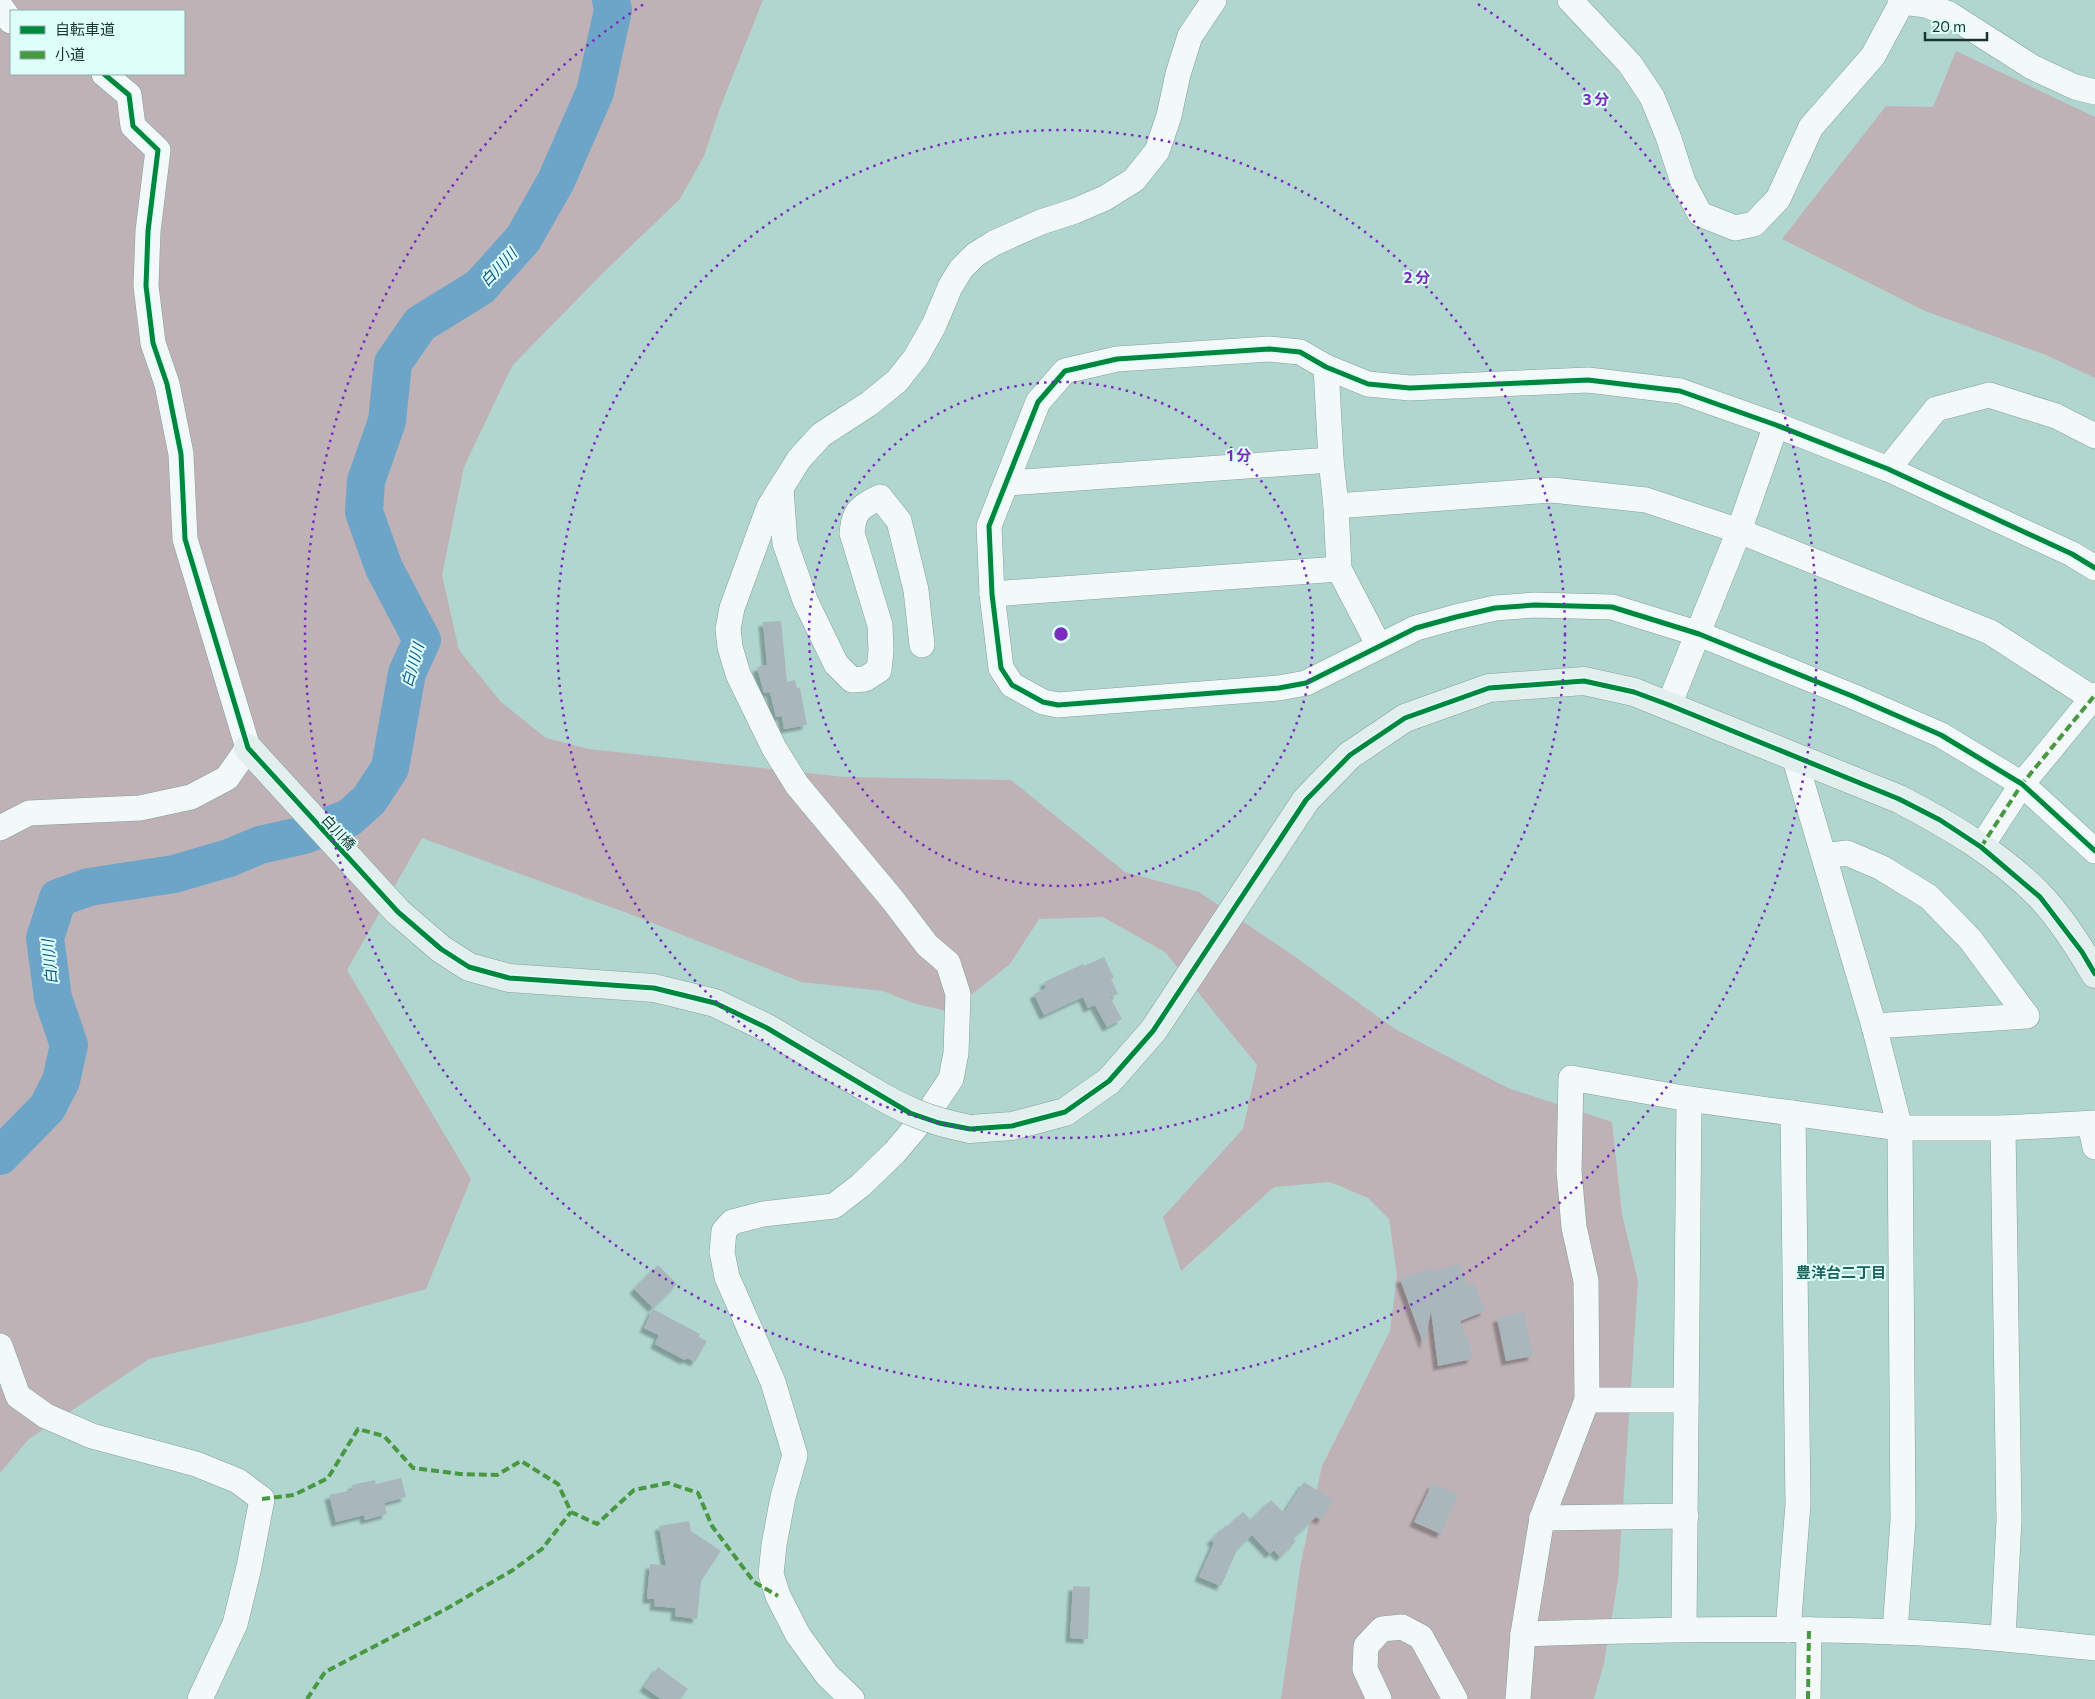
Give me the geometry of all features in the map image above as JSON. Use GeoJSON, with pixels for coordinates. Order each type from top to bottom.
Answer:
{"type":"FeatureCollection","features":[{"type":"Feature","properties":{"kind":"street"},"geometry":{"type":"LineString","coordinates":[[852,1699],[827,1675],[798,1636],[778,1596],[771,1574],[774,1545],[783,1497],[795,1456],[773,1382],[727,1277],[722,1252],[724,1231],[732,1222],[763,1214],[834,1206],[861,1185],[895,1152],[928,1113],[951,1079],[956,1053],[958,994],[948,963],[927,945],[892,899],[797,785],[774,748],[738,674],[730,647],[728,629],[732,608],[769,507],[799,459],[820,436],[870,403],[897,382],[916,357],[934,325],[950,287],[962,269],[975,255],[994,243],[1041,222],[1105,198],[1134,180],[1157,150],[1170,116],[1178,74],[1190,36],[1214,0]]}},
{"type":"Feature","properties":{"kind":"street"},"geometry":{"type":"LineString","coordinates":[[1570,0],[1630,64],[1652,97],[1668,136],[1683,182],[1700,214],[1735,228],[1754,224],[1778,199],[1811,127],[1873,56],[1901,1],[1926,5],[1949,14],[2032,67],[2075,87],[2095,92]]}},
{"type":"Feature","properties":{"kind":"street"},"geometry":{"type":"LineString","coordinates":[[0,6],[10,20]]}},
{"type":"Feature","properties":{"kind":"street"},"geometry":{"type":"LineString","coordinates":[[0,828],[29,813],[140,808],[191,796],[227,778],[255,757],[185,539],[181,454],[167,384],[153,343],[146,286],[148,231],[158,150],[134,126],[129,95],[105,75]]}},
{"type":"Feature","properties":{"kind":"street"},"geometry":{"type":"LineString","coordinates":[[2095,568],[2072,554],[1888,469],[1776,425],[1680,391],[1588,380],[1410,388],[1368,384],[1326,367],[1300,352],[1269,349],[1117,359],[1065,371],[1038,402],[1008,483],[989,526],[992,594],[1001,668],[1012,685],[1043,702],[1058,705],[1288,687],[1306,683],[1331,672],[1416,628],[1448,619],[1495,608],[1535,605],[1612,607],[1699,634],[1852,696],[1941,735],[2022,784],[2095,851]]}},
{"type":"Feature","properties":{"kind":"street"},"geometry":{"type":"LineString","coordinates":[[1326,367],[1339,568],[1378,646]]}},
{"type":"Feature","properties":{"kind":"street"},"geometry":{"type":"LineString","coordinates":[[1888,469],[1936,409],[1989,395],[2056,416],[2095,436]]}},
{"type":"Feature","properties":{"kind":"street"},"geometry":{"type":"LineString","coordinates":[[1669,705],[1739,531],[1776,425]]}},
{"type":"Feature","properties":{"kind":"street"},"geometry":{"type":"LineString","coordinates":[[1008,483],[1331,460]]}},
{"type":"Feature","properties":{"kind":"street"},"geometry":{"type":"LineString","coordinates":[[781,489],[785,543],[805,600],[836,664],[852,680],[866,679],[879,670],[882,651],[880,625],[852,533],[854,517],[864,505],[880,498],[899,521],[916,590],[922,645]]}},
{"type":"Feature","properties":{"kind":"street"},"geometry":{"type":"LineString","coordinates":[[1336,506],[1552,490],[1646,500],[1739,531],[1990,632],[2094,698],[2022,784],[1981,847]]}},
{"type":"Feature","properties":{"kind":"street"},"geometry":{"type":"LineString","coordinates":[[992,594],[1339,568]]}},
{"type":"Feature","properties":{"kind":"street","name":"白川橋"},"geometry":{"type":"LineString","coordinates":[[255,757],[398,912],[441,949],[469,968],[509,978],[654,988],[715,1003],[767,1028],[910,1112],[939,1123],[970,1129],[1012,1126],[1065,1112],[1109,1081],[1152,1030],[1180,991],[1306,800],[1350,755],[1405,718],[1489,688],[1584,681],[1634,692],[1899,798],[1940,820],[1981,847],[2040,897],[2082,952],[2095,974]]}},
{"type":"Feature","properties":{"kind":"street"},"geometry":{"type":"LineString","coordinates":[[1794,756],[1874,1026],[1900,1128],[1903,1520],[1895,1632]]}},
{"type":"Feature","properties":{"kind":"street"},"geometry":{"type":"LineString","coordinates":[[1824,856],[1847,853],[1882,868],[1930,897],[1970,938],[2027,1016],[1874,1026]]}},
{"type":"Feature","properties":{"kind":"street"},"geometry":{"type":"LineString","coordinates":[[1518,1699],[1523,1634],[1542,1518],[1587,1400],[1586,1281],[1574,1228],[1569,1171],[1571,1078],[1688,1099],[1900,1128],[2003,1128],[2093,1131]]}},
{"type":"Feature","properties":{"kind":"street"},"geometry":{"type":"LineString","coordinates":[[1684,1629],[1688,1099]]}},
{"type":"Feature","properties":{"kind":"street"},"geometry":{"type":"LineString","coordinates":[[1793,1113],[1798,1630],[1808,1699]]}},
{"type":"Feature","properties":{"kind":"street"},"geometry":{"type":"LineString","coordinates":[[2002,1638],[2009,1520],[2003,1128]]}},
{"type":"Feature","properties":{"kind":"street"},"geometry":{"type":"LineString","coordinates":[[0,1346],[18,1396],[46,1416],[92,1436],[196,1464],[238,1481],[262,1499],[249,1567],[234,1624],[200,1699]]}},
{"type":"Feature","properties":{"kind":"street"},"geometry":{"type":"LineString","coordinates":[[1587,1400],[1686,1400]]}},
{"type":"Feature","properties":{"kind":"street"},"geometry":{"type":"LineString","coordinates":[[1542,1518],[1686,1516]]}},
{"type":"Feature","properties":{"kind":"street"},"geometry":{"type":"LineString","coordinates":[[1379,1699],[1365,1669],[1366,1646],[1382,1629],[1402,1627],[1422,1637],[1455,1699]]}},
{"type":"Feature","properties":{"kind":"street"},"geometry":{"type":"LineString","coordinates":[[1523,1634],[1684,1629],[1895,1632],[2002,1638],[2095,1648]]}},
{"type":"Feature","properties":{"kind":"shaded area"},"geometry":{"type":"Polygon","coordinates":[[[0,0],[763,0],[720,108],[704,156],[680,199],[604,272],[512,366],[464,467],[442,575],[459,650],[500,701],[546,738],[589,749],[844,777],[1011,780],[1125,872],[1199,892],[1294,956],[1395,1029],[1508,1088],[1612,1122],[1622,1214],[1638,1281],[1618,1580],[1604,1663],[1594,1699],[1281,1699],[1301,1562],[1322,1466],[1390,1331],[1397,1276],[1389,1219],[1368,1198],[1330,1182],[1274,1187],[1181,1271],[1163,1217],[1243,1129],[1257,1065],[1165,952],[1103,917],[1039,919],[1010,964],[950,1012],[913,1003],[883,991],[801,982],[627,913],[422,838],[347,970],[471,1179],[426,1289],[311,1321],[149,1359],[29,1439],[0,1473],[0,0]]]}},
{"type":"Feature","properties":{"kind":"shaded area"},"geometry":{"type":"Polygon","coordinates":[[[1956,51],[2095,117],[2095,378],[2046,355],[1925,311],[1782,239],[1886,106],[1933,107],[1956,51]]]}},
{"type":"Feature","properties":{"kind":"building"},"geometry":{"type":"Polygon","coordinates":[[[781,621],[787,682],[795,680],[797,688],[800,688],[807,725],[784,729],[782,716],[776,717],[770,692],[764,693],[757,667],[767,665],[763,622],[781,621]]]}},
{"type":"Feature","properties":{"kind":"building"},"geometry":{"type":"Polygon","coordinates":[[[1104,957],[1114,978],[1111,979],[1118,994],[1110,997],[1122,1019],[1107,1027],[1095,1005],[1088,1008],[1083,997],[1044,1015],[1034,994],[1046,988],[1044,982],[1083,964],[1084,966],[1104,957]]]}},
{"type":"Feature","properties":{"kind":"building"},"geometry":{"type":"Polygon","coordinates":[[[1459,1263],[1467,1284],[1474,1282],[1485,1311],[1460,1321],[1470,1346],[1472,1359],[1438,1366],[1431,1311],[1424,1345],[1400,1279],[1432,1268],[1433,1272],[1459,1263]]]}},
{"type":"Feature","properties":{"kind":"building"},"geometry":{"type":"Polygon","coordinates":[[[658,1265],[677,1284],[653,1308],[634,1289],[658,1265]]]}},
{"type":"Feature","properties":{"kind":"building"},"geometry":{"type":"Polygon","coordinates":[[[653,1309],[700,1334],[699,1337],[707,1341],[695,1362],[687,1358],[685,1360],[655,1344],[659,1335],[644,1328],[653,1309]]]}},
{"type":"Feature","properties":{"kind":"building"},"geometry":{"type":"Polygon","coordinates":[[[1524,1312],[1533,1356],[1506,1361],[1497,1318],[1524,1312]]]}},
{"type":"Feature","properties":{"kind":"building"},"geometry":{"type":"Polygon","coordinates":[[[401,1478],[406,1497],[384,1503],[387,1514],[365,1520],[364,1515],[336,1522],[329,1495],[353,1490],[352,1485],[375,1480],[376,1484],[401,1478]]]}},
{"type":"Feature","properties":{"kind":"building"},"geometry":{"type":"Polygon","coordinates":[[[1304,1482],[1333,1500],[1321,1520],[1316,1517],[1293,1538],[1296,1541],[1280,1557],[1274,1550],[1270,1554],[1252,1535],[1238,1548],[1221,1586],[1199,1577],[1214,1543],[1211,1540],[1226,1525],[1227,1527],[1243,1512],[1251,1520],[1271,1500],[1284,1513],[1304,1482]]]}},
{"type":"Feature","properties":{"kind":"building"},"geometry":{"type":"Polygon","coordinates":[[[1432,1484],[1458,1494],[1441,1534],[1414,1522],[1432,1484]]]}},
{"type":"Feature","properties":{"kind":"building"},"geometry":{"type":"Polygon","coordinates":[[[689,1521],[691,1531],[721,1551],[701,1581],[697,1619],[675,1616],[676,1608],[654,1606],[655,1599],[647,1599],[650,1564],[666,1566],[659,1526],[689,1521]]]}},
{"type":"Feature","properties":{"kind":"building"},"geometry":{"type":"Polygon","coordinates":[[[1073,1586],[1090,1587],[1088,1639],[1070,1638],[1073,1586]]]}},
{"type":"Feature","properties":{"kind":"building"},"geometry":{"type":"Polygon","coordinates":[[[658,1667],[688,1689],[680,1699],[661,1699],[644,1687],[658,1667]]]}},
{"type":"Feature","properties":{"kind":"waterway","name":"白川川"},"geometry":{"type":"LineString","coordinates":[[0,1156],[47,1108],[61,1081],[69,1045],[53,998],[45,938],[58,898],[89,887],[174,874],[229,858],[260,845],[304,835],[349,818],[369,800],[390,768],[407,673],[422,640],[384,568],[364,512],[366,481],[387,421],[393,363],[420,324],[480,287],[523,239],[556,181],[595,92],[613,10],[611,0]]}},
{"type":"Feature","properties":{"kind":"marked path"},"geometry":{"type":"LineString","coordinates":[[1981,847],[2022,784],[2095,695]]}},
{"type":"Feature","properties":{"kind":"marked path"},"geometry":{"type":"LineString","coordinates":[[262,1499],[294,1495],[328,1478],[358,1429],[384,1436],[413,1468],[460,1474],[497,1475],[521,1461],[558,1484],[571,1512],[597,1524],[634,1490],[668,1483],[698,1493],[712,1526],[754,1582],[778,1596]]}},
{"type":"Feature","properties":{"kind":"marked path"},"geometry":{"type":"LineString","coordinates":[[307,1699],[325,1672],[446,1609],[513,1570],[542,1549],[571,1512]]}},
{"type":"Feature","properties":{"kind":"marked path"},"geometry":{"type":"LineString","coordinates":[[1808,1699],[1809,1630]]}},
{"type":"Feature","properties":{"kind":"cycle path"},"geometry":{"type":"LineString","coordinates":[[105,75],[129,95],[133,126],[158,150],[148,231],[146,286],[153,343],[167,384],[181,454],[185,539],[248,748],[398,912],[441,949],[469,967],[509,978],[654,988],[715,1003],[767,1028],[910,1113],[939,1123],[970,1129],[1012,1126],[1065,1112],[1109,1081],[1153,1031],[1306,800],[1350,755],[1405,718],[1489,688],[1584,681],[1634,692],[1669,705],[1899,799],[1940,820],[1981,847],[2040,897],[2082,952],[2095,974]]}},
{"type":"Feature","properties":{"kind":"cycle path"},"geometry":{"type":"LineString","coordinates":[[2095,568],[2072,554],[1888,469],[1776,425],[1680,391],[1588,380],[1410,388],[1368,384],[1326,367],[1300,352],[1269,349],[1117,359],[1065,371],[1038,402],[989,526],[992,594],[1001,668],[1012,685],[1043,702],[1058,705],[1279,688],[1306,683],[1416,628],[1456,617],[1495,608],[1535,605],[1612,607],[1699,634],[1852,696],[1941,735],[2022,784],[2095,851]]}},
{"type":"Feature","properties":{"kind":"district","name":"豊洋台二丁目"},"geometry":{"type":"Point","coordinates":[1841,1272]}}]}
